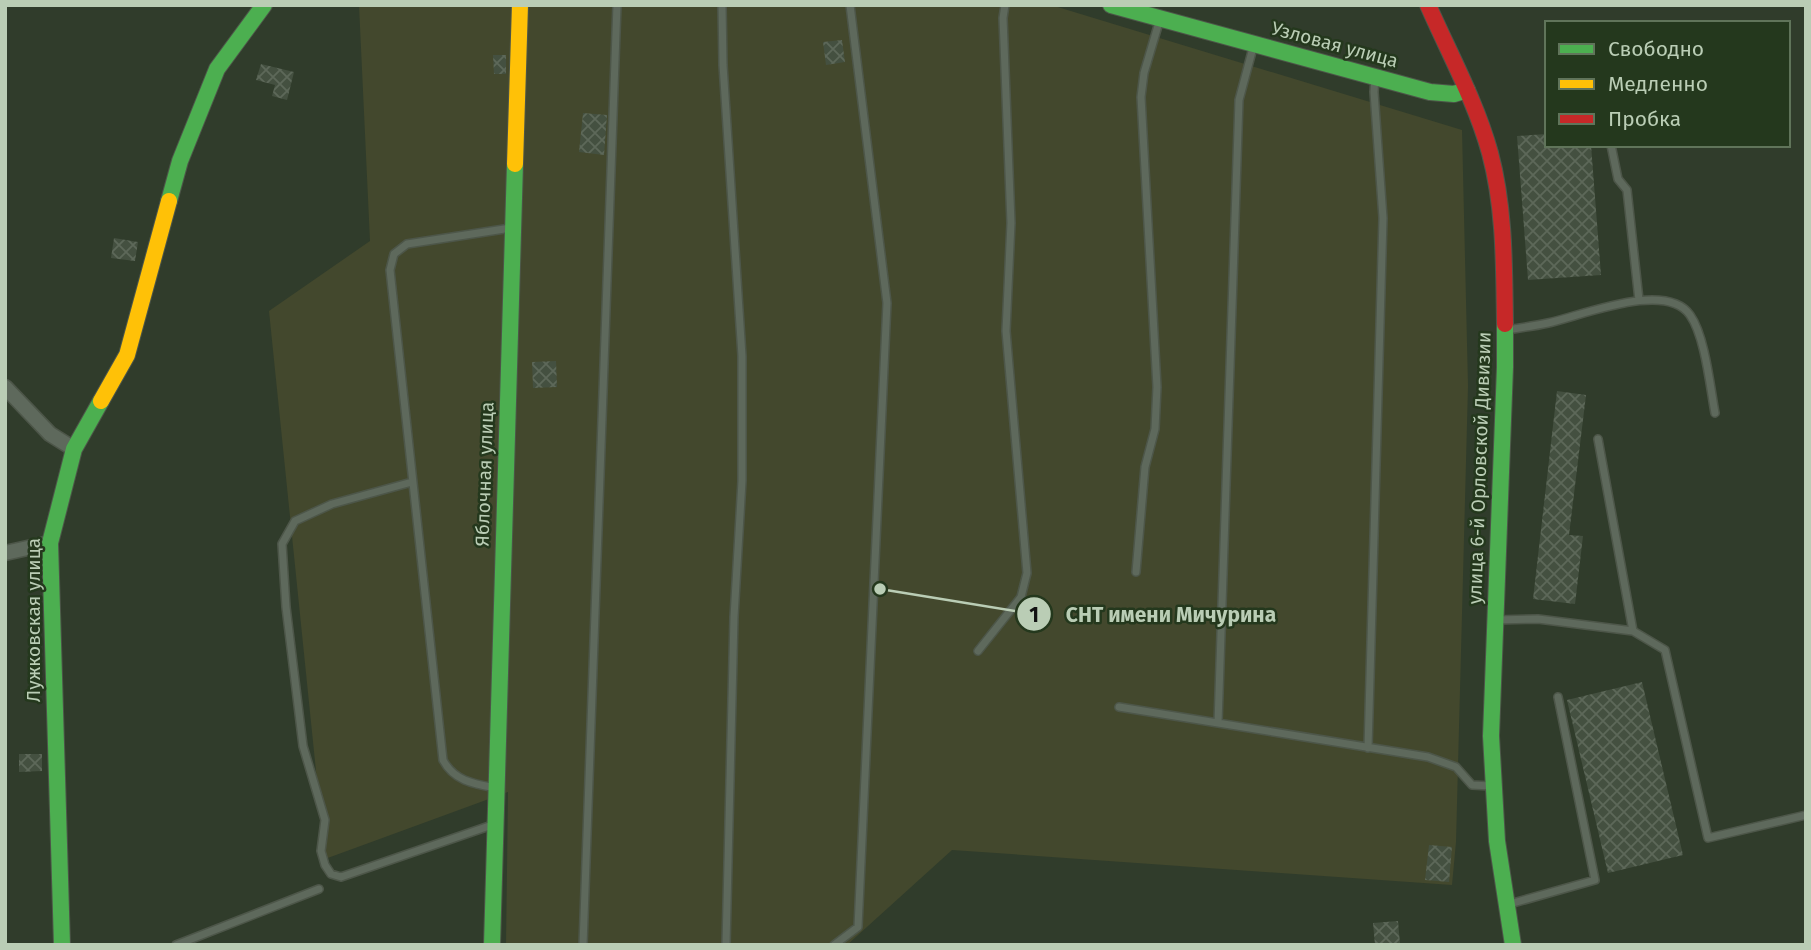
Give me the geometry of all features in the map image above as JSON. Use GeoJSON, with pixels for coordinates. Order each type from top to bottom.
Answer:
{"type":"FeatureCollection","features":[{"type":"Feature","properties":{"kind":"street","name":"Лужковская улица"},"geometry":{"type":"LineString","coordinates":[[62,945],[50,543],[74,449],[127,355],[180,161],[217,69],[264,5]]}},
{"type":"Feature","properties":{"kind":"street","name":"Яблочная улица"},"geometry":{"type":"LineString","coordinates":[[492,945],[520,5]]}},
{"type":"Feature","properties":{"kind":"street","name":"Узловая улица"},"geometry":{"type":"LineString","coordinates":[[1111,5],[1443,94],[1467,90]]}},
{"type":"Feature","properties":{"kind":"street","name":"улица 6-й Орловской Дивизии"},"geometry":{"type":"LineString","coordinates":[[1428,5],[1467,90],[1490,154],[1504,243],[1505,367],[1491,736],[1496,848],[1513,945]]}},
{"type":"Feature","properties":{"kind":"street"},"geometry":{"type":"LineString","coordinates":[[5,387],[50,435],[74,449]]}},
{"type":"Feature","properties":{"kind":"street"},"geometry":{"type":"LineString","coordinates":[[5,553],[50,543]]}},
{"type":"Feature","properties":{"kind":"lane"},"geometry":{"type":"LineString","coordinates":[[583,945],[617,5]]}},
{"type":"Feature","properties":{"kind":"lane"},"geometry":{"type":"LineString","coordinates":[[722,5],[723,65],[742,356],[742,481],[734,617],[726,945]]}},
{"type":"Feature","properties":{"kind":"lane"},"geometry":{"type":"LineString","coordinates":[[834,945],[858,927],[887,303],[850,5]]}},
{"type":"Feature","properties":{"kind":"lane"},"geometry":{"type":"LineString","coordinates":[[978,651],[1021,597],[1027,573],[1006,331],[1011,223],[1003,18],[1005,5]]}},
{"type":"Feature","properties":{"kind":"lane"},"geometry":{"type":"LineString","coordinates":[[1136,572],[1145,467],[1154,429],[1157,387],[1141,97],[1144,73],[1160,19]]}},
{"type":"Feature","properties":{"kind":"lane"},"geometry":{"type":"LineString","coordinates":[[1219,723],[1239,100],[1254,44]]}},
{"type":"Feature","properties":{"kind":"lane"},"geometry":{"type":"LineString","coordinates":[[1368,748],[1383,218],[1375,77]]}},
{"type":"Feature","properties":{"kind":"lane"},"geometry":{"type":"LineString","coordinates":[[1611,147],[1618,179],[1627,190],[1639,300]]}},
{"type":"Feature","properties":{"kind":"lane"},"geometry":{"type":"LineString","coordinates":[[496,788],[467,782],[449,772],[443,760],[390,270],[394,254],[407,244],[512,228]]}},
{"type":"Feature","properties":{"kind":"lane"},"geometry":{"type":"LineString","coordinates":[[1505,330],[1546,324],[1639,300],[1675,303],[1689,312],[1698,330],[1715,413]]}},
{"type":"Feature","properties":{"kind":"lane"},"geometry":{"type":"LineString","coordinates":[[1598,439],[1633,631]]}},
{"type":"Feature","properties":{"kind":"lane"},"geometry":{"type":"LineString","coordinates":[[412,482],[332,504],[295,521],[282,544],[286,607],[303,746],[325,820],[321,851],[325,866],[331,874],[341,877],[495,824]]}},
{"type":"Feature","properties":{"kind":"lane"},"geometry":{"type":"LineString","coordinates":[[1495,620],[1538,619],[1633,631],[1665,650],[1708,838],[1806,815]]}},
{"type":"Feature","properties":{"kind":"lane"},"geometry":{"type":"LineString","coordinates":[[1506,905],[1595,880],[1558,697]]}},
{"type":"Feature","properties":{"kind":"lane"},"geometry":{"type":"LineString","coordinates":[[1119,707],[1445,762],[1456,767],[1472,785],[1492,786]]}},
{"type":"Feature","properties":{"kind":"lane"},"geometry":{"type":"LineString","coordinates":[[176,945],[319,889]]}},
{"type":"Feature","properties":{"kind":"green space"},"geometry":{"type":"Polygon","coordinates":[[[359,5],[1051,5],[1462,130],[1468,386],[1456,842],[1452,885],[952,850],[847,945],[506,945],[508,792],[325,859],[269,311],[370,241],[359,5]]]}},
{"type":"Feature","properties":{"kind":"building"},"geometry":{"type":"Polygon","coordinates":[[[842,40],[845,62],[826,65],[823,42],[842,40]]]}},
{"type":"Feature","properties":{"kind":"building"},"geometry":{"type":"Polygon","coordinates":[[[493,55],[506,55],[506,74],[494,74],[493,55]]]}},
{"type":"Feature","properties":{"kind":"building"},"geometry":{"type":"Polygon","coordinates":[[[261,64],[294,72],[287,100],[272,96],[275,85],[256,80],[261,64]]]}},
{"type":"Feature","properties":{"kind":"building"},"geometry":{"type":"Polygon","coordinates":[[[583,113],[607,115],[604,155],[579,152],[583,113]]]}},
{"type":"Feature","properties":{"kind":"building"},"geometry":{"type":"Polygon","coordinates":[[[1545,134],[1545,147],[1591,147],[1601,275],[1528,280],[1517,136],[1545,134]]]}},
{"type":"Feature","properties":{"kind":"building"},"geometry":{"type":"Polygon","coordinates":[[[114,238],[138,242],[135,261],[111,258],[114,238]]]}},
{"type":"Feature","properties":{"kind":"building"},"geometry":{"type":"Polygon","coordinates":[[[556,361],[557,387],[533,388],[532,362],[556,361]]]}},
{"type":"Feature","properties":{"kind":"building"},"geometry":{"type":"Polygon","coordinates":[[[1557,391],[1586,395],[1569,535],[1583,536],[1575,604],[1533,599],[1557,391]]]}},
{"type":"Feature","properties":{"kind":"building"},"geometry":{"type":"Polygon","coordinates":[[[1642,682],[1683,855],[1608,873],[1567,700],[1642,682]]]}},
{"type":"Feature","properties":{"kind":"building"},"geometry":{"type":"Polygon","coordinates":[[[19,754],[42,754],[42,771],[19,772],[19,754]]]}},
{"type":"Feature","properties":{"kind":"building"},"geometry":{"type":"Polygon","coordinates":[[[1429,845],[1452,847],[1449,882],[1425,880],[1429,845]]]}},
{"type":"Feature","properties":{"kind":"building"},"geometry":{"type":"Polygon","coordinates":[[[1398,921],[1400,943],[1375,945],[1373,923],[1398,921]]]}},
{"type":"Feature","properties":{"kind":"traffic: fast"},"geometry":{"type":"LineString","coordinates":[[169,201],[180,161],[217,69],[264,5]]}},
{"type":"Feature","properties":{"kind":"traffic: fast"},"geometry":{"type":"LineString","coordinates":[[1111,5],[1430,92],[1454,94],[1467,90]]}},
{"type":"Feature","properties":{"kind":"traffic: fast"},"geometry":{"type":"LineString","coordinates":[[492,945],[515,164]]}},
{"type":"Feature","properties":{"kind":"traffic: fast"},"geometry":{"type":"LineString","coordinates":[[1505,324],[1491,736],[1497,841],[1513,945]]}},
{"type":"Feature","properties":{"kind":"traffic: fast"},"geometry":{"type":"LineString","coordinates":[[62,945],[50,543],[74,449],[101,401]]}},
{"type":"Feature","properties":{"kind":"traffic: slow"},"geometry":{"type":"LineString","coordinates":[[515,164],[520,5]]}},
{"type":"Feature","properties":{"kind":"traffic: slow"},"geometry":{"type":"LineString","coordinates":[[101,401],[127,355],[169,201]]}},
{"type":"Feature","properties":{"kind":"traffic: jam"},"geometry":{"type":"LineString","coordinates":[[1428,5],[1470,96],[1490,153],[1501,217],[1505,324]]}},
{"type":"Feature","properties":{"kind":"place","name":"СНТ имени Мичурина"},"geometry":{"type":"Point","coordinates":[880,589]}}]}
